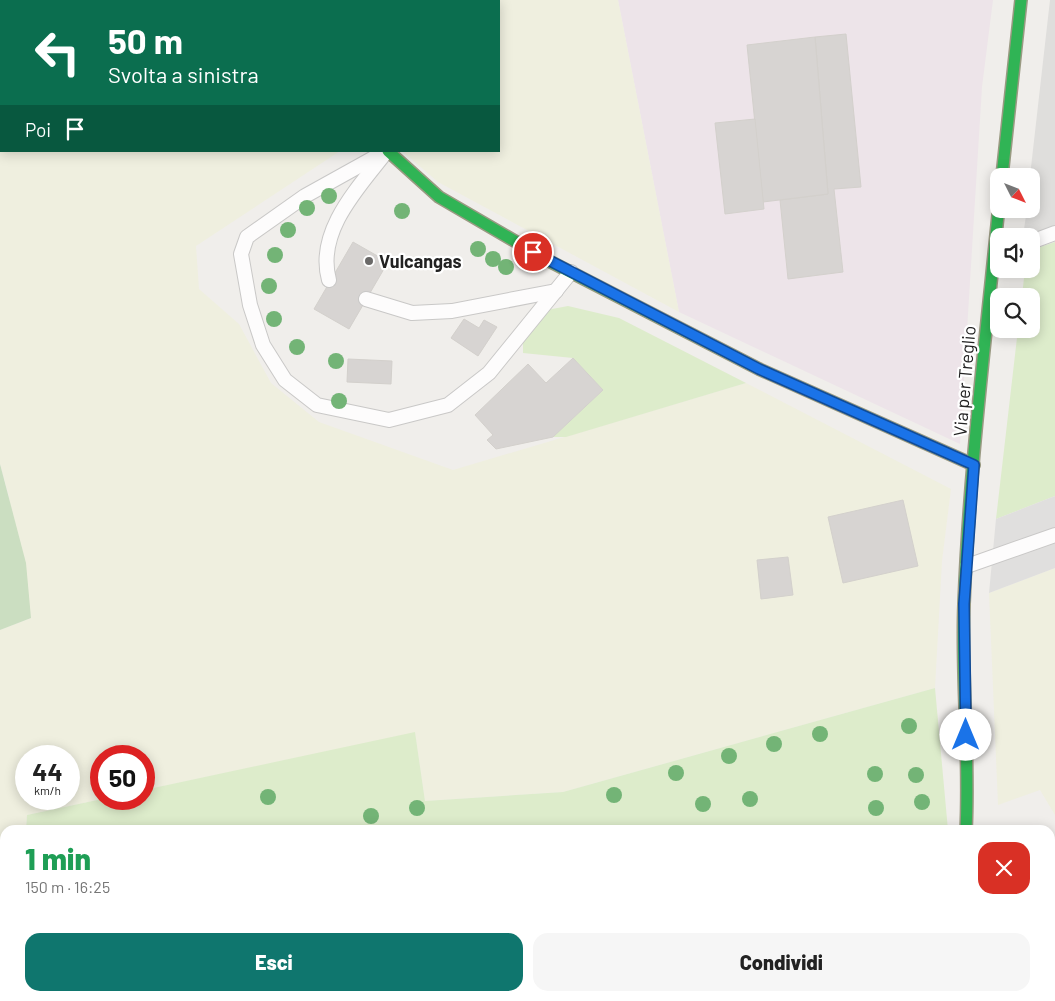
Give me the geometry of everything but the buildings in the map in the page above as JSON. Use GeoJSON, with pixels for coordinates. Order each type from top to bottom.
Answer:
{"type":"FeatureCollection","features":[{"type":"Feature","properties":{"kind":"main road"},"geometry":{"type":"LineString","coordinates":[[1003,168],[1021,0]]}},
{"type":"Feature","properties":{"kind":"main road"},"geometry":{"type":"LineString","coordinates":[[388,152],[439,197],[571,272],[759,369],[974,465]]}},
{"type":"Feature","properties":{"kind":"main road","name":"Via per Treglio"},"geometry":{"type":"LineString","coordinates":[[966,825],[969,778],[965,726],[964,604],[974,465],[993,278]]}},
{"type":"Feature","properties":{"kind":"lane"},"geometry":{"type":"LineString","coordinates":[[385,152],[305,196],[247,237],[241,254],[250,305],[263,345],[285,380],[317,405],[390,420],[448,405],[489,373],[571,272]]}},
{"type":"Feature","properties":{"kind":"lane"},"geometry":{"type":"LineString","coordinates":[[329,280],[327,252],[332,231],[355,191],[386,152]]}},
{"type":"Feature","properties":{"kind":"lane"},"geometry":{"type":"LineString","coordinates":[[1040,239],[1055,233]]}},
{"type":"Feature","properties":{"kind":"lane"},"geometry":{"type":"LineString","coordinates":[[366,299],[412,313],[461,309],[556,291]]}},
{"type":"Feature","properties":{"kind":"lane"},"geometry":{"type":"LineString","coordinates":[[967,566],[1055,535]]}},
{"type":"Feature","properties":{"kind":"shaded area"},"geometry":{"type":"Polygon","coordinates":[[[618,0],[993,0],[982,87],[960,444],[679,312],[618,0]]]}},
{"type":"Feature","properties":{"kind":"shaded area"},"geometry":{"type":"Polygon","coordinates":[[[1050,0],[1055,0],[1055,227],[1040,231],[1040,228],[1024,228],[1026,218],[1040,218],[1040,168],[1031,168],[1050,0]]]}},
{"type":"Feature","properties":{"kind":"shaded area"},"geometry":{"type":"Polygon","coordinates":[[[1055,496],[1055,568],[989,593],[996,519],[1055,496]]]}},
{"type":"Feature","properties":{"kind":"green space"},"geometry":{"type":"Polygon","coordinates":[[[500,0],[618,0],[679,312],[438,182],[403,152],[500,152],[500,0]]]}},
{"type":"Feature","properties":{"kind":"green space"},"geometry":{"type":"Polygon","coordinates":[[[0,152],[338,152],[196,246],[199,289],[239,324],[271,383],[319,422],[453,470],[746,383],[951,489],[942,561],[935,688],[563,792],[425,801],[415,733],[155,788],[155,745],[90,745],[90,802],[80,804],[80,745],[15,745],[15,810],[50,810],[27,815],[26,825],[0,825],[0,630],[31,618],[8,493],[0,464],[0,152]]]}},
{"type":"Feature","properties":{"kind":"green space"},"geometry":{"type":"Polygon","coordinates":[[[1055,242],[1055,496],[996,519],[1017,338],[1040,338],[1040,288],[1023,288],[1024,278],[1040,278],[1040,247],[1055,242]]]}},
{"type":"Feature","properties":{"kind":"green space"},"geometry":{"type":"Polygon","coordinates":[[[568,306],[619,318],[746,383],[566,437],[553,437],[603,390],[573,358],[523,353],[523,341],[547,310],[568,306]]]}},
{"type":"Feature","properties":{"kind":"green space"},"geometry":{"type":"Polygon","coordinates":[[[0,464],[26,563],[31,618],[0,630],[0,464]]]}},
{"type":"Feature","properties":{"kind":"green space"},"geometry":{"type":"Polygon","coordinates":[[[1055,568],[1055,815],[1040,790],[998,805],[989,593],[1055,568]]]}},
{"type":"Feature","properties":{"kind":"green space"},"geometry":{"type":"Polygon","coordinates":[[[935,688],[948,825],[26,825],[27,815],[50,810],[80,810],[80,804],[90,802],[90,810],[155,810],[155,788],[415,732],[425,801],[563,792],[935,688]]]}},
{"type":"Feature","properties":{"kind":"traffic: fast"},"geometry":{"type":"LineString","coordinates":[[1003,168],[1021,0]]}},
{"type":"Feature","properties":{"kind":"traffic: fast"},"geometry":{"type":"LineString","coordinates":[[389,152],[439,197],[549,261],[759,369],[974,465]]}},
{"type":"Feature","properties":{"kind":"traffic: fast"},"geometry":{"type":"LineString","coordinates":[[966,825],[967,774],[963,632],[966,554],[978,404],[998,218]]}},
{"type":"Feature","properties":{"kind":"place","name":"Vulcangas"},"geometry":{"type":"Point","coordinates":[369,261]}},
{"type":"Feature","properties":{"kind":"route"},"geometry":{"type":"LineString","coordinates":[[533,252],[759,369],[974,465],[964,604],[966,735]]}}]}
